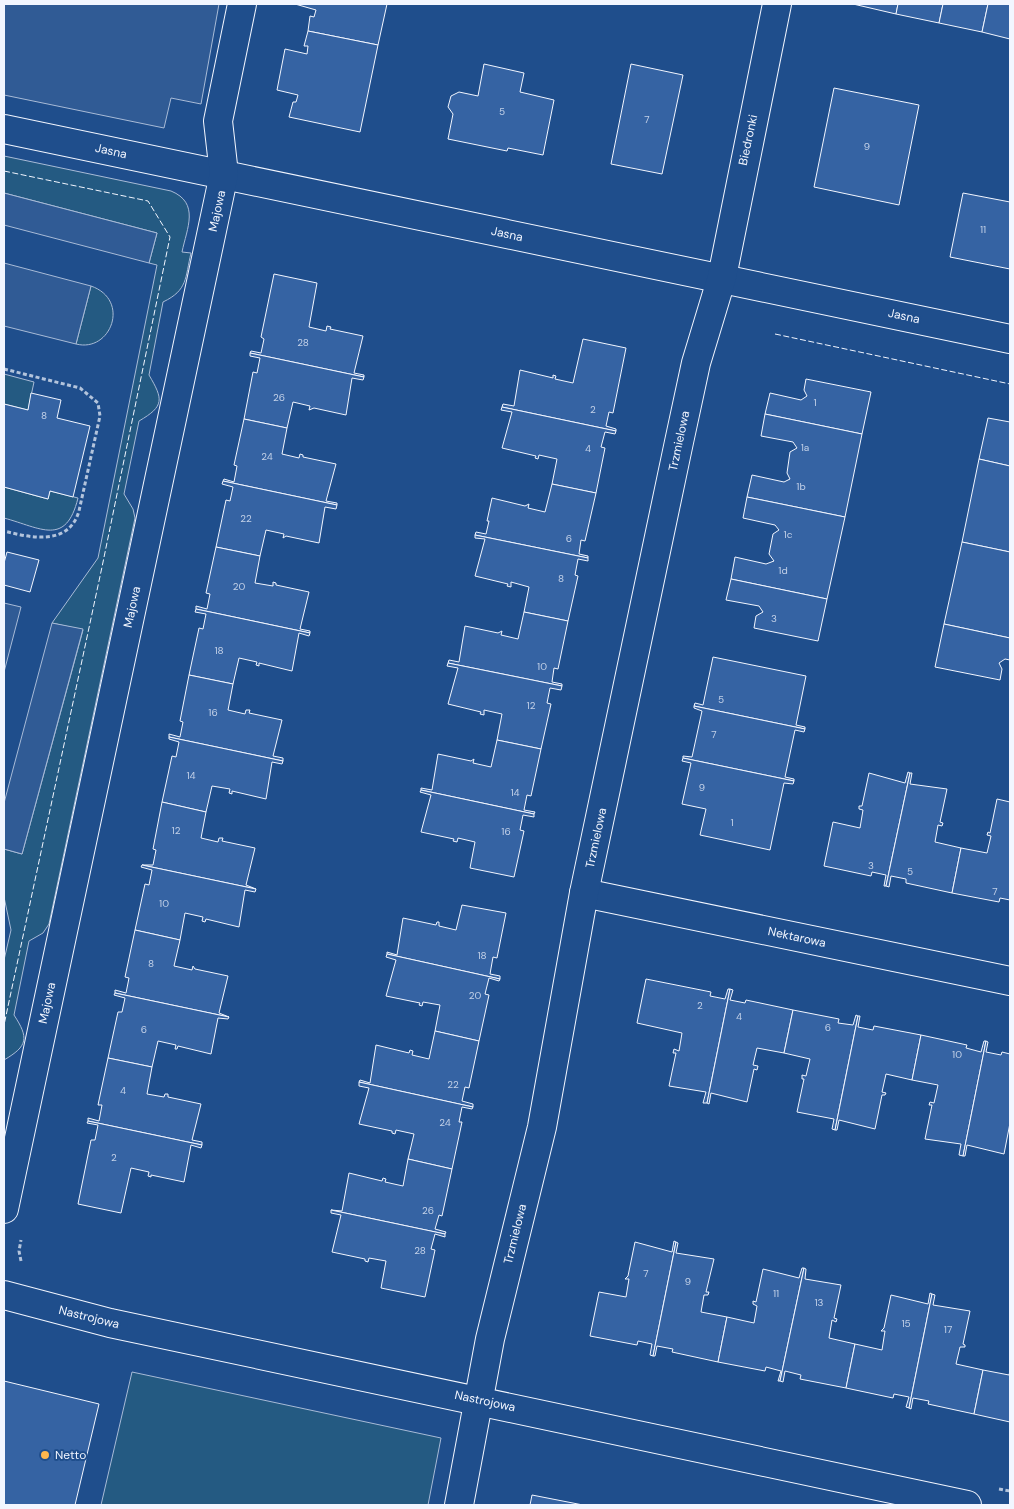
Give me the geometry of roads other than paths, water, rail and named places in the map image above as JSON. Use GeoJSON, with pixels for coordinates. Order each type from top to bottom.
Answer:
{"type":"FeatureCollection","features":[{"type":"Feature","properties":{"kind":"street","name":"Majowa"},"geometry":{"type":"LineString","coordinates":[[4,1209],[224,174],[218,121],[242,4]]}},
{"type":"Feature","properties":{"kind":"street","name":"Biedronki"},"geometry":{"type":"LineString","coordinates":[[722,277],[777,4]]}},
{"type":"Feature","properties":{"kind":"street","name":"Jasna"},"geometry":{"type":"LineString","coordinates":[[4,129],[722,277],[1010,339]]}},
{"type":"Feature","properties":{"kind":"street","name":"Trzmielowa"},"geometry":{"type":"LineString","coordinates":[[459,1505],[490,1339],[542,1127],[584,893],[696,363],[722,277]]}},
{"type":"Feature","properties":{"kind":"street","name":"Nektarowa"},"geometry":{"type":"LineString","coordinates":[[584,893],[1010,981]]}},
{"type":"Feature","properties":{"kind":"street","name":"Nastrojowa"},"geometry":{"type":"LineString","coordinates":[[4,1295],[110,1323],[967,1505]]}},
{"type":"Feature","properties":{"kind":"place","name":"Netto"},"geometry":{"type":"Point","coordinates":[45,1455]}}]}
